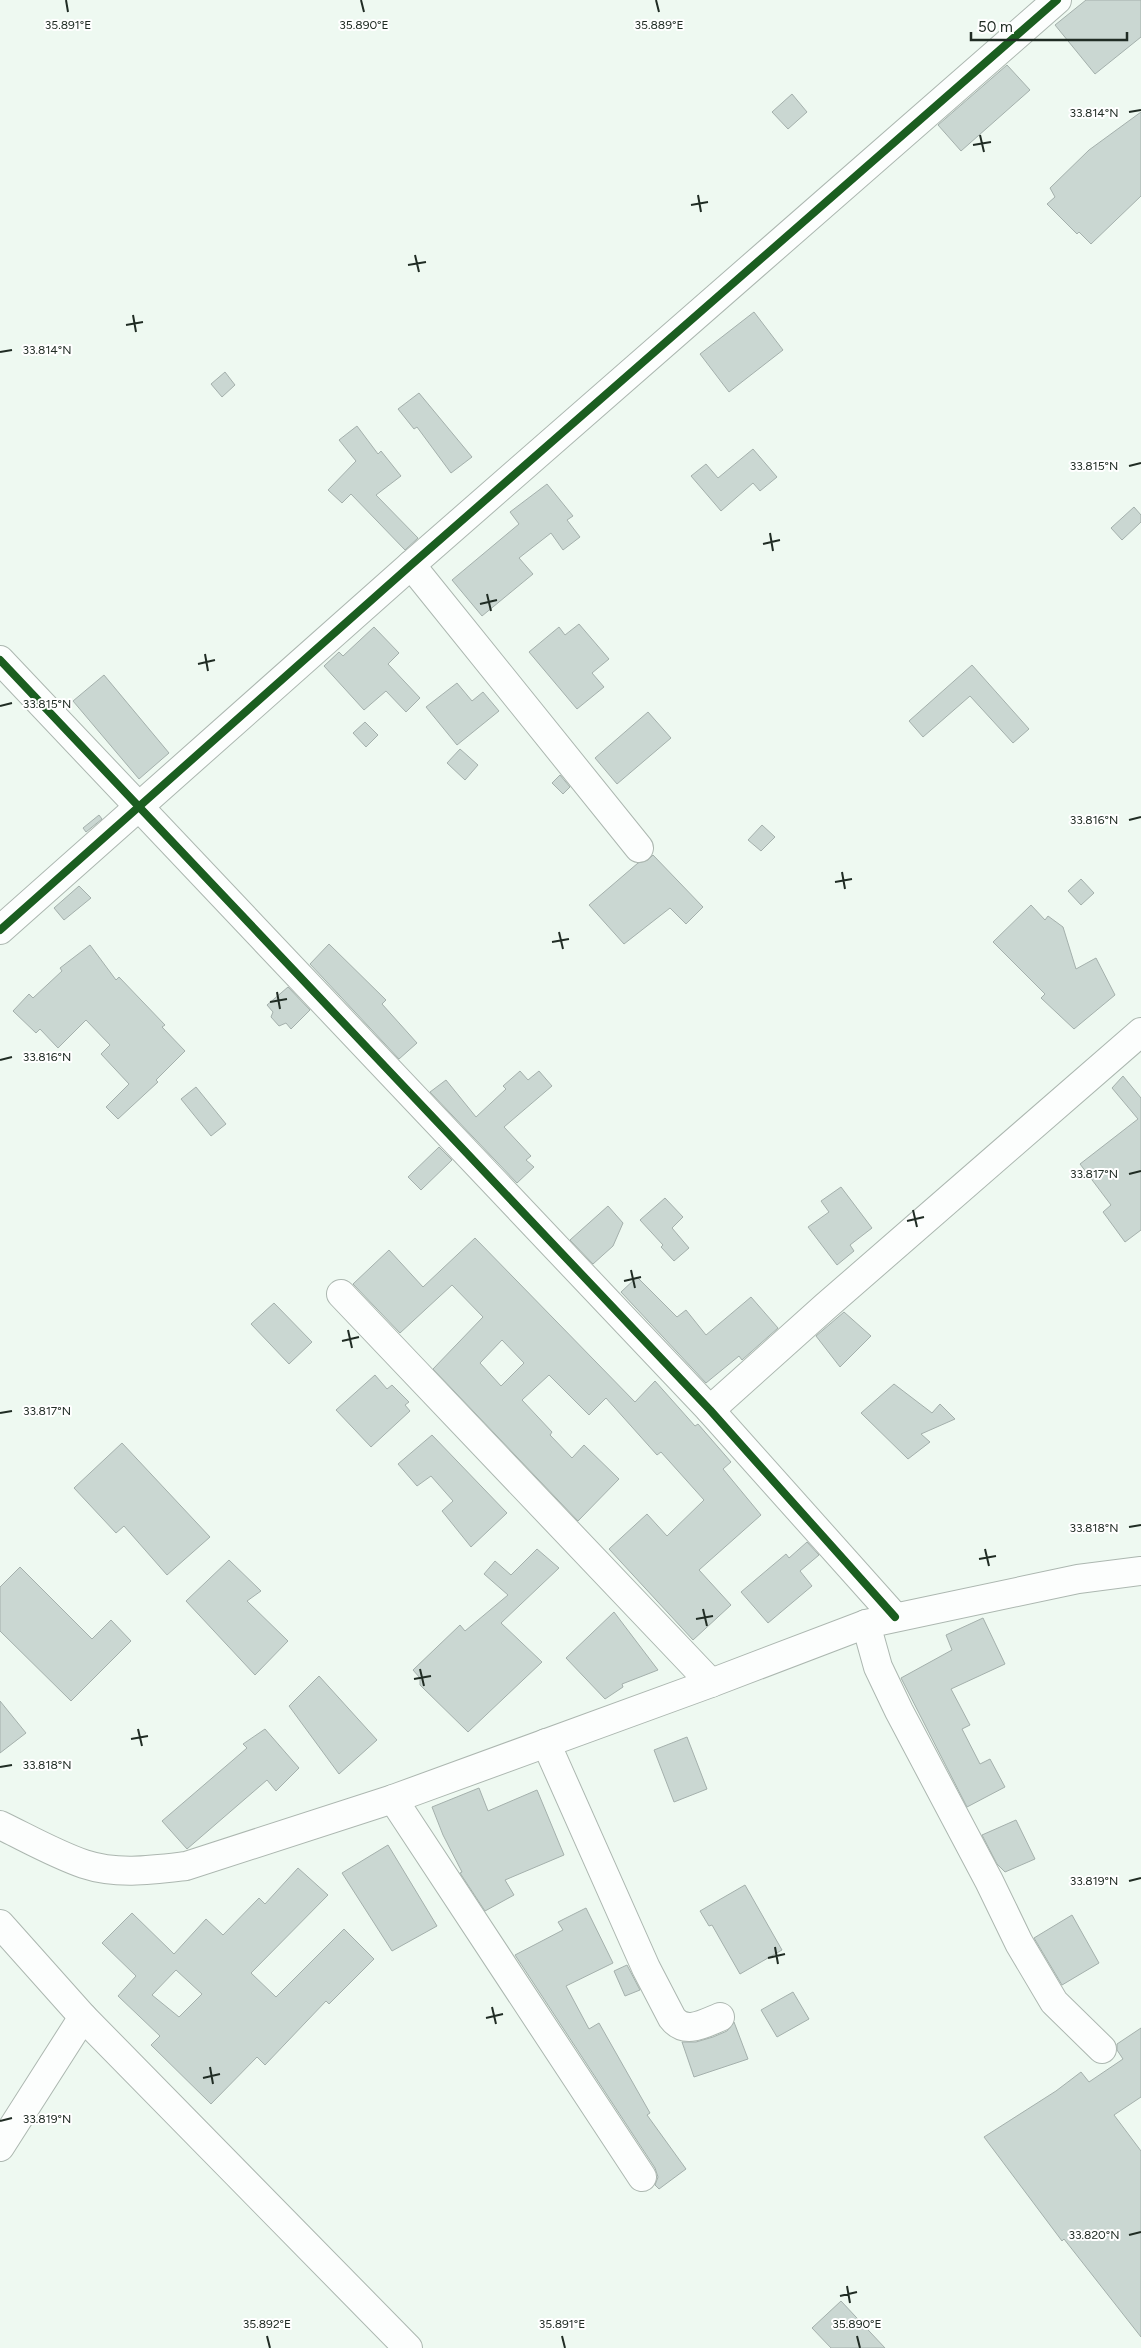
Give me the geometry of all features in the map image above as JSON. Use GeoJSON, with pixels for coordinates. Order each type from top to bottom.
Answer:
{"type":"FeatureCollection","features":[{"type":"Feature","properties":{"kind":"street"},"geometry":{"type":"LineString","coordinates":[[0,930],[137,806],[1057,0]]}},
{"type":"Feature","properties":{"kind":"street"},"geometry":{"type":"LineString","coordinates":[[411,565],[639,848]]}},
{"type":"Feature","properties":{"kind":"street"},"geometry":{"type":"LineString","coordinates":[[0,660],[710,1410],[895,1617]]}},
{"type":"Feature","properties":{"kind":"street"},"geometry":{"type":"LineString","coordinates":[[710,1410],[826,1306],[1141,1032]]}},
{"type":"Feature","properties":{"kind":"street"},"geometry":{"type":"LineString","coordinates":[[341,1294],[711,1683]]}},
{"type":"Feature","properties":{"kind":"street"},"geometry":{"type":"LineString","coordinates":[[0,1826],[84,1864],[117,1870],[151,1871],[186,1866],[394,1799],[866,1624],[1078,1579],[1141,1571]]}},
{"type":"Feature","properties":{"kind":"street"},"geometry":{"type":"LineString","coordinates":[[866,1624],[878,1667],[899,1711],[989,1881],[1019,1943],[1054,2002],[1102,2049]]}},
{"type":"Feature","properties":{"kind":"street"},"geometry":{"type":"LineString","coordinates":[[546,1744],[646,1968],[672,2018],[677,2025],[692,2028],[720,2017]]}},
{"type":"Feature","properties":{"kind":"street"},"geometry":{"type":"LineString","coordinates":[[394,1799],[642,2177]]}},
{"type":"Feature","properties":{"kind":"street"},"geometry":{"type":"LineString","coordinates":[[0,1924],[83,2017],[408,2348]]}},
{"type":"Feature","properties":{"kind":"street"},"geometry":{"type":"LineString","coordinates":[[0,2147],[83,2017]]}},
{"type":"Feature","properties":{"kind":"building"},"geometry":{"type":"Polygon","coordinates":[[[1086,0],[1141,0],[1141,37],[1095,74],[1055,25],[1086,0]]]}},
{"type":"Feature","properties":{"kind":"building"},"geometry":{"type":"Polygon","coordinates":[[[1007,65],[1030,90],[961,151],[938,125],[1007,65]]]}},
{"type":"Feature","properties":{"kind":"building"},"geometry":{"type":"Polygon","coordinates":[[[792,94],[807,112],[788,129],[772,112],[792,94]]]}},
{"type":"Feature","properties":{"kind":"building"},"geometry":{"type":"Polygon","coordinates":[[[1141,112],[1141,196],[1091,244],[1079,232],[1077,234],[1047,204],[1055,197],[1050,188],[1089,150],[1141,112]]]}},
{"type":"Feature","properties":{"kind":"building"},"geometry":{"type":"Polygon","coordinates":[[[754,312],[783,350],[729,392],[700,354],[754,312]]]}},
{"type":"Feature","properties":{"kind":"building"},"geometry":{"type":"Polygon","coordinates":[[[225,372],[235,385],[222,397],[211,384],[225,372]]]}},
{"type":"Feature","properties":{"kind":"building"},"geometry":{"type":"Polygon","coordinates":[[[419,393],[472,457],[451,473],[417,427],[414,429],[398,409],[419,393]]]}},
{"type":"Feature","properties":{"kind":"building"},"geometry":{"type":"Polygon","coordinates":[[[357,426],[378,454],[381,451],[401,476],[376,495],[418,538],[405,550],[351,494],[342,503],[328,490],[356,461],[339,440],[357,426]]]}},
{"type":"Feature","properties":{"kind":"building"},"geometry":{"type":"Polygon","coordinates":[[[753,449],[777,477],[760,491],[753,483],[721,511],[691,476],[706,464],[718,478],[753,449]]]}},
{"type":"Feature","properties":{"kind":"building"},"geometry":{"type":"Polygon","coordinates":[[[547,484],[573,516],[567,520],[580,537],[563,550],[551,533],[519,558],[533,574],[482,616],[452,580],[519,524],[510,512],[547,484]]]}},
{"type":"Feature","properties":{"kind":"building"},"geometry":{"type":"Polygon","coordinates":[[[1134,507],[1141,515],[1141,522],[1122,540],[1111,528],[1134,507]]]}},
{"type":"Feature","properties":{"kind":"building"},"geometry":{"type":"Polygon","coordinates":[[[579,624],[609,659],[592,673],[604,687],[577,709],[529,652],[559,627],[565,635],[579,624]]]}},
{"type":"Feature","properties":{"kind":"building"},"geometry":{"type":"Polygon","coordinates":[[[374,627],[399,653],[388,664],[420,698],[406,712],[386,691],[364,710],[324,666],[339,652],[343,656],[374,627]]]}},
{"type":"Feature","properties":{"kind":"building"},"geometry":{"type":"Polygon","coordinates":[[[972,665],[1029,729],[1013,743],[970,696],[923,737],[909,721],[972,665]]]}},
{"type":"Feature","properties":{"kind":"building"},"geometry":{"type":"Polygon","coordinates":[[[104,675],[169,753],[139,779],[73,701],[104,675]]]}},
{"type":"Feature","properties":{"kind":"building"},"geometry":{"type":"Polygon","coordinates":[[[457,683],[472,701],[483,692],[499,711],[457,745],[426,707],[457,683]]]}},
{"type":"Feature","properties":{"kind":"building"},"geometry":{"type":"Polygon","coordinates":[[[648,712],[671,738],[617,784],[595,758],[648,712]]]}},
{"type":"Feature","properties":{"kind":"building"},"geometry":{"type":"Polygon","coordinates":[[[365,722],[378,735],[366,747],[353,733],[365,722]]]}},
{"type":"Feature","properties":{"kind":"building"},"geometry":{"type":"Polygon","coordinates":[[[460,749],[478,765],[465,780],[447,763],[460,749]]]}},
{"type":"Feature","properties":{"kind":"building"},"geometry":{"type":"Polygon","coordinates":[[[560,775],[570,787],[563,794],[552,783],[560,775]]]}},
{"type":"Feature","properties":{"kind":"building"},"geometry":{"type":"Polygon","coordinates":[[[99,815],[102,819],[86,832],[83,828],[99,815]]]}},
{"type":"Feature","properties":{"kind":"building"},"geometry":{"type":"Polygon","coordinates":[[[762,825],[775,837],[761,851],[748,840],[762,825]]]}},
{"type":"Feature","properties":{"kind":"building"},"geometry":{"type":"Polygon","coordinates":[[[653,855],[703,907],[686,924],[670,908],[624,944],[589,905],[638,863],[648,860],[653,855]]]}},
{"type":"Feature","properties":{"kind":"building"},"geometry":{"type":"Polygon","coordinates":[[[1081,879],[1094,893],[1081,905],[1068,891],[1081,879]]]}},
{"type":"Feature","properties":{"kind":"building"},"geometry":{"type":"Polygon","coordinates":[[[79,886],[91,898],[64,920],[54,908],[79,886]]]}},
{"type":"Feature","properties":{"kind":"building"},"geometry":{"type":"Polygon","coordinates":[[[1031,905],[1045,920],[1048,916],[1063,927],[1076,969],[1096,958],[1115,995],[1074,1029],[1041,998],[1045,994],[993,942],[1031,905]]]}},
{"type":"Feature","properties":{"kind":"building"},"geometry":{"type":"Polygon","coordinates":[[[329,944],[386,1000],[382,1004],[417,1043],[399,1059],[310,964],[329,944]]]}},
{"type":"Feature","properties":{"kind":"building"},"geometry":{"type":"Polygon","coordinates":[[[90,945],[116,980],[119,977],[165,1025],[162,1027],[185,1051],[156,1080],[158,1082],[118,1119],[106,1107],[129,1084],[101,1054],[110,1045],[86,1020],[58,1048],[40,1029],[36,1033],[13,1011],[29,994],[33,998],[62,971],[60,968],[90,945]]]}},
{"type":"Feature","properties":{"kind":"building"},"geometry":{"type":"Polygon","coordinates":[[[288,987],[310,1010],[291,1029],[286,1023],[279,1026],[271,1017],[273,1012],[267,1005],[288,987]]]}},
{"type":"Feature","properties":{"kind":"building"},"geometry":{"type":"Polygon","coordinates":[[[520,1071],[528,1080],[539,1071],[552,1086],[504,1127],[531,1156],[526,1160],[534,1167],[517,1183],[430,1092],[446,1080],[476,1117],[506,1089],[503,1086],[520,1071]]]}},
{"type":"Feature","properties":{"kind":"building"},"geometry":{"type":"Polygon","coordinates":[[[1123,1076],[1141,1098],[1141,1230],[1125,1242],[1103,1212],[1111,1205],[1080,1164],[1138,1119],[1112,1088],[1123,1076]]]}},
{"type":"Feature","properties":{"kind":"building"},"geometry":{"type":"Polygon","coordinates":[[[196,1087],[226,1124],[211,1136],[181,1099],[196,1087]]]}},
{"type":"Feature","properties":{"kind":"building"},"geometry":{"type":"Polygon","coordinates":[[[439,1147],[452,1160],[421,1190],[408,1177],[439,1147]]]}},
{"type":"Feature","properties":{"kind":"building"},"geometry":{"type":"Polygon","coordinates":[[[841,1187],[872,1228],[850,1245],[854,1251],[837,1265],[808,1227],[829,1212],[821,1201],[841,1187]]]}},
{"type":"Feature","properties":{"kind":"building"},"geometry":{"type":"Polygon","coordinates":[[[665,1198],[683,1217],[672,1228],[689,1248],[674,1261],[661,1247],[663,1245],[640,1220],[665,1198]]]}},
{"type":"Feature","properties":{"kind":"building"},"geometry":{"type":"Polygon","coordinates":[[[608,1206],[623,1223],[613,1246],[593,1264],[570,1240],[608,1206]]]}},
{"type":"Feature","properties":{"kind":"building"},"geometry":{"type":"Polygon","coordinates":[[[475,1238],[635,1402],[655,1381],[695,1426],[698,1424],[731,1462],[723,1469],[761,1515],[699,1570],[731,1605],[693,1640],[609,1549],[647,1514],[667,1536],[704,1500],[661,1452],[657,1455],[606,1398],[589,1415],[549,1375],[522,1400],[552,1432],[550,1435],[572,1458],[584,1445],[619,1479],[578,1521],[433,1369],[483,1317],[452,1285],[400,1333],[353,1284],[389,1250],[423,1287],[475,1238]],[[502,1340],[480,1363],[501,1386],[524,1363],[502,1340]]]}},
{"type":"Feature","properties":{"kind":"building"},"geometry":{"type":"Polygon","coordinates":[[[637,1277],[677,1317],[686,1310],[706,1335],[751,1297],[778,1328],[742,1360],[739,1356],[706,1383],[621,1292],[637,1277]]]}},
{"type":"Feature","properties":{"kind":"building"},"geometry":{"type":"Polygon","coordinates":[[[274,1303],[312,1342],[289,1364],[251,1324],[274,1303]]]}},
{"type":"Feature","properties":{"kind":"building"},"geometry":{"type":"Polygon","coordinates":[[[844,1312],[871,1336],[840,1367],[816,1336],[844,1312]]]}},
{"type":"Feature","properties":{"kind":"building"},"geometry":{"type":"Polygon","coordinates":[[[375,1375],[387,1389],[392,1385],[409,1402],[405,1405],[410,1411],[371,1447],[336,1410],[375,1375]]]}},
{"type":"Feature","properties":{"kind":"building"},"geometry":{"type":"Polygon","coordinates":[[[894,1384],[932,1413],[940,1404],[955,1419],[921,1434],[930,1442],[908,1459],[861,1413],[894,1384]]]}},
{"type":"Feature","properties":{"kind":"building"},"geometry":{"type":"Polygon","coordinates":[[[432,1435],[507,1513],[471,1547],[442,1511],[453,1501],[431,1476],[417,1486],[398,1464],[432,1435]]]}},
{"type":"Feature","properties":{"kind":"building"},"geometry":{"type":"Polygon","coordinates":[[[122,1443],[210,1537],[167,1575],[124,1526],[116,1533],[74,1488],[122,1443]]]}},
{"type":"Feature","properties":{"kind":"building"},"geometry":{"type":"Polygon","coordinates":[[[807,1542],[819,1555],[800,1571],[812,1586],[768,1623],[741,1592],[786,1554],[789,1558],[807,1542]]]}},
{"type":"Feature","properties":{"kind":"building"},"geometry":{"type":"Polygon","coordinates":[[[537,1549],[559,1568],[501,1623],[542,1662],[468,1732],[420,1685],[420,1678],[413,1670],[460,1625],[465,1631],[508,1595],[484,1574],[495,1561],[511,1575],[537,1549]]]}},
{"type":"Feature","properties":{"kind":"building"},"geometry":{"type":"Polygon","coordinates":[[[229,1560],[261,1591],[247,1601],[288,1641],[255,1675],[186,1601],[229,1560]]]}},
{"type":"Feature","properties":{"kind":"building"},"geometry":{"type":"Polygon","coordinates":[[[20,1567],[92,1639],[111,1620],[131,1641],[71,1701],[0,1631],[0,1587],[20,1567]]]}},
{"type":"Feature","properties":{"kind":"building"},"geometry":{"type":"Polygon","coordinates":[[[614,1612],[658,1670],[622,1684],[623,1687],[605,1699],[566,1658],[614,1612]]]}},
{"type":"Feature","properties":{"kind":"building"},"geometry":{"type":"Polygon","coordinates":[[[983,1618],[1005,1664],[951,1689],[970,1725],[962,1729],[980,1764],[990,1759],[1005,1787],[967,1807],[901,1678],[952,1650],[946,1635],[983,1618]]]}},
{"type":"Feature","properties":{"kind":"building"},"geometry":{"type":"Polygon","coordinates":[[[319,1676],[377,1740],[339,1774],[289,1706],[319,1676]]]}},
{"type":"Feature","properties":{"kind":"building"},"geometry":{"type":"Polygon","coordinates":[[[0,1701],[26,1733],[0,1753],[0,1701]]]}},
{"type":"Feature","properties":{"kind":"building"},"geometry":{"type":"Polygon","coordinates":[[[265,1729],[299,1768],[276,1791],[267,1780],[187,1849],[162,1821],[247,1748],[243,1744],[265,1729]]]}},
{"type":"Feature","properties":{"kind":"building"},"geometry":{"type":"Polygon","coordinates":[[[687,1737],[707,1789],[674,1802],[654,1750],[687,1737]]]}},
{"type":"Feature","properties":{"kind":"building"},"geometry":{"type":"Polygon","coordinates":[[[479,1788],[488,1811],[537,1790],[564,1855],[505,1880],[514,1895],[485,1911],[460,1873],[462,1872],[443,1835],[432,1807],[479,1788]]]}},
{"type":"Feature","properties":{"kind":"building"},"geometry":{"type":"Polygon","coordinates":[[[1016,1820],[1035,1859],[1005,1872],[997,1864],[982,1835],[1016,1820]]]}},
{"type":"Feature","properties":{"kind":"building"},"geometry":{"type":"Polygon","coordinates":[[[388,1845],[437,1926],[392,1951],[342,1873],[388,1845]]]}},
{"type":"Feature","properties":{"kind":"building"},"geometry":{"type":"Polygon","coordinates":[[[298,1868],[328,1895],[251,1973],[276,1997],[344,1929],[374,1959],[329,2004],[326,2001],[265,2065],[257,2057],[211,2104],[151,2045],[160,2036],[118,1996],[136,1976],[102,1943],[132,1913],[174,1954],[206,1919],[223,1935],[259,1898],[265,1904],[298,1868]],[[176,1970],[152,1995],[179,2017],[202,1994],[176,1970]]]}},
{"type":"Feature","properties":{"kind":"building"},"geometry":{"type":"Polygon","coordinates":[[[745,1885],[782,1950],[740,1974],[712,1925],[709,1926],[700,1911],[745,1885]]]}},
{"type":"Feature","properties":{"kind":"building"},"geometry":{"type":"Polygon","coordinates":[[[586,1908],[613,1963],[566,1986],[589,2029],[599,2023],[650,2113],[647,2115],[686,2169],[659,2189],[655,2185],[658,2177],[655,2168],[515,1955],[563,1930],[558,1922],[586,1908]]]}},
{"type":"Feature","properties":{"kind":"building"},"geometry":{"type":"Polygon","coordinates":[[[1072,1915],[1099,1963],[1062,1985],[1034,1938],[1072,1915]]]}},
{"type":"Feature","properties":{"kind":"building"},"geometry":{"type":"Polygon","coordinates":[[[627,1965],[640,1990],[625,1996],[614,1971],[627,1965]]]}},
{"type":"Feature","properties":{"kind":"building"},"geometry":{"type":"Polygon","coordinates":[[[793,1992],[809,2019],[777,2037],[761,2010],[793,1992]]]}},
{"type":"Feature","properties":{"kind":"building"},"geometry":{"type":"Polygon","coordinates":[[[734,2022],[748,2059],[694,2077],[682,2042],[696,2042],[713,2037],[727,2031],[734,2022]]]}},
{"type":"Feature","properties":{"kind":"building"},"geometry":{"type":"Polygon","coordinates":[[[1141,2028],[1141,2097],[1114,2115],[1141,2151],[1141,2337],[1064,2239],[1062,2241],[984,2137],[1056,2091],[1081,2072],[1089,2082],[1123,2059],[1117,2050],[1117,2044],[1141,2028]]]}},
{"type":"Feature","properties":{"kind":"building"},"geometry":{"type":"Polygon","coordinates":[[[841,2301],[885,2348],[831,2348],[812,2328],[841,2301]]]}},
{"type":"Feature","properties":{"kind":"cycle path"},"geometry":{"type":"LineString","coordinates":[[0,930],[411,565],[1057,0]]}},
{"type":"Feature","properties":{"kind":"cycle path"},"geometry":{"type":"LineString","coordinates":[[0,660],[710,1410],[895,1617]]}}]}
